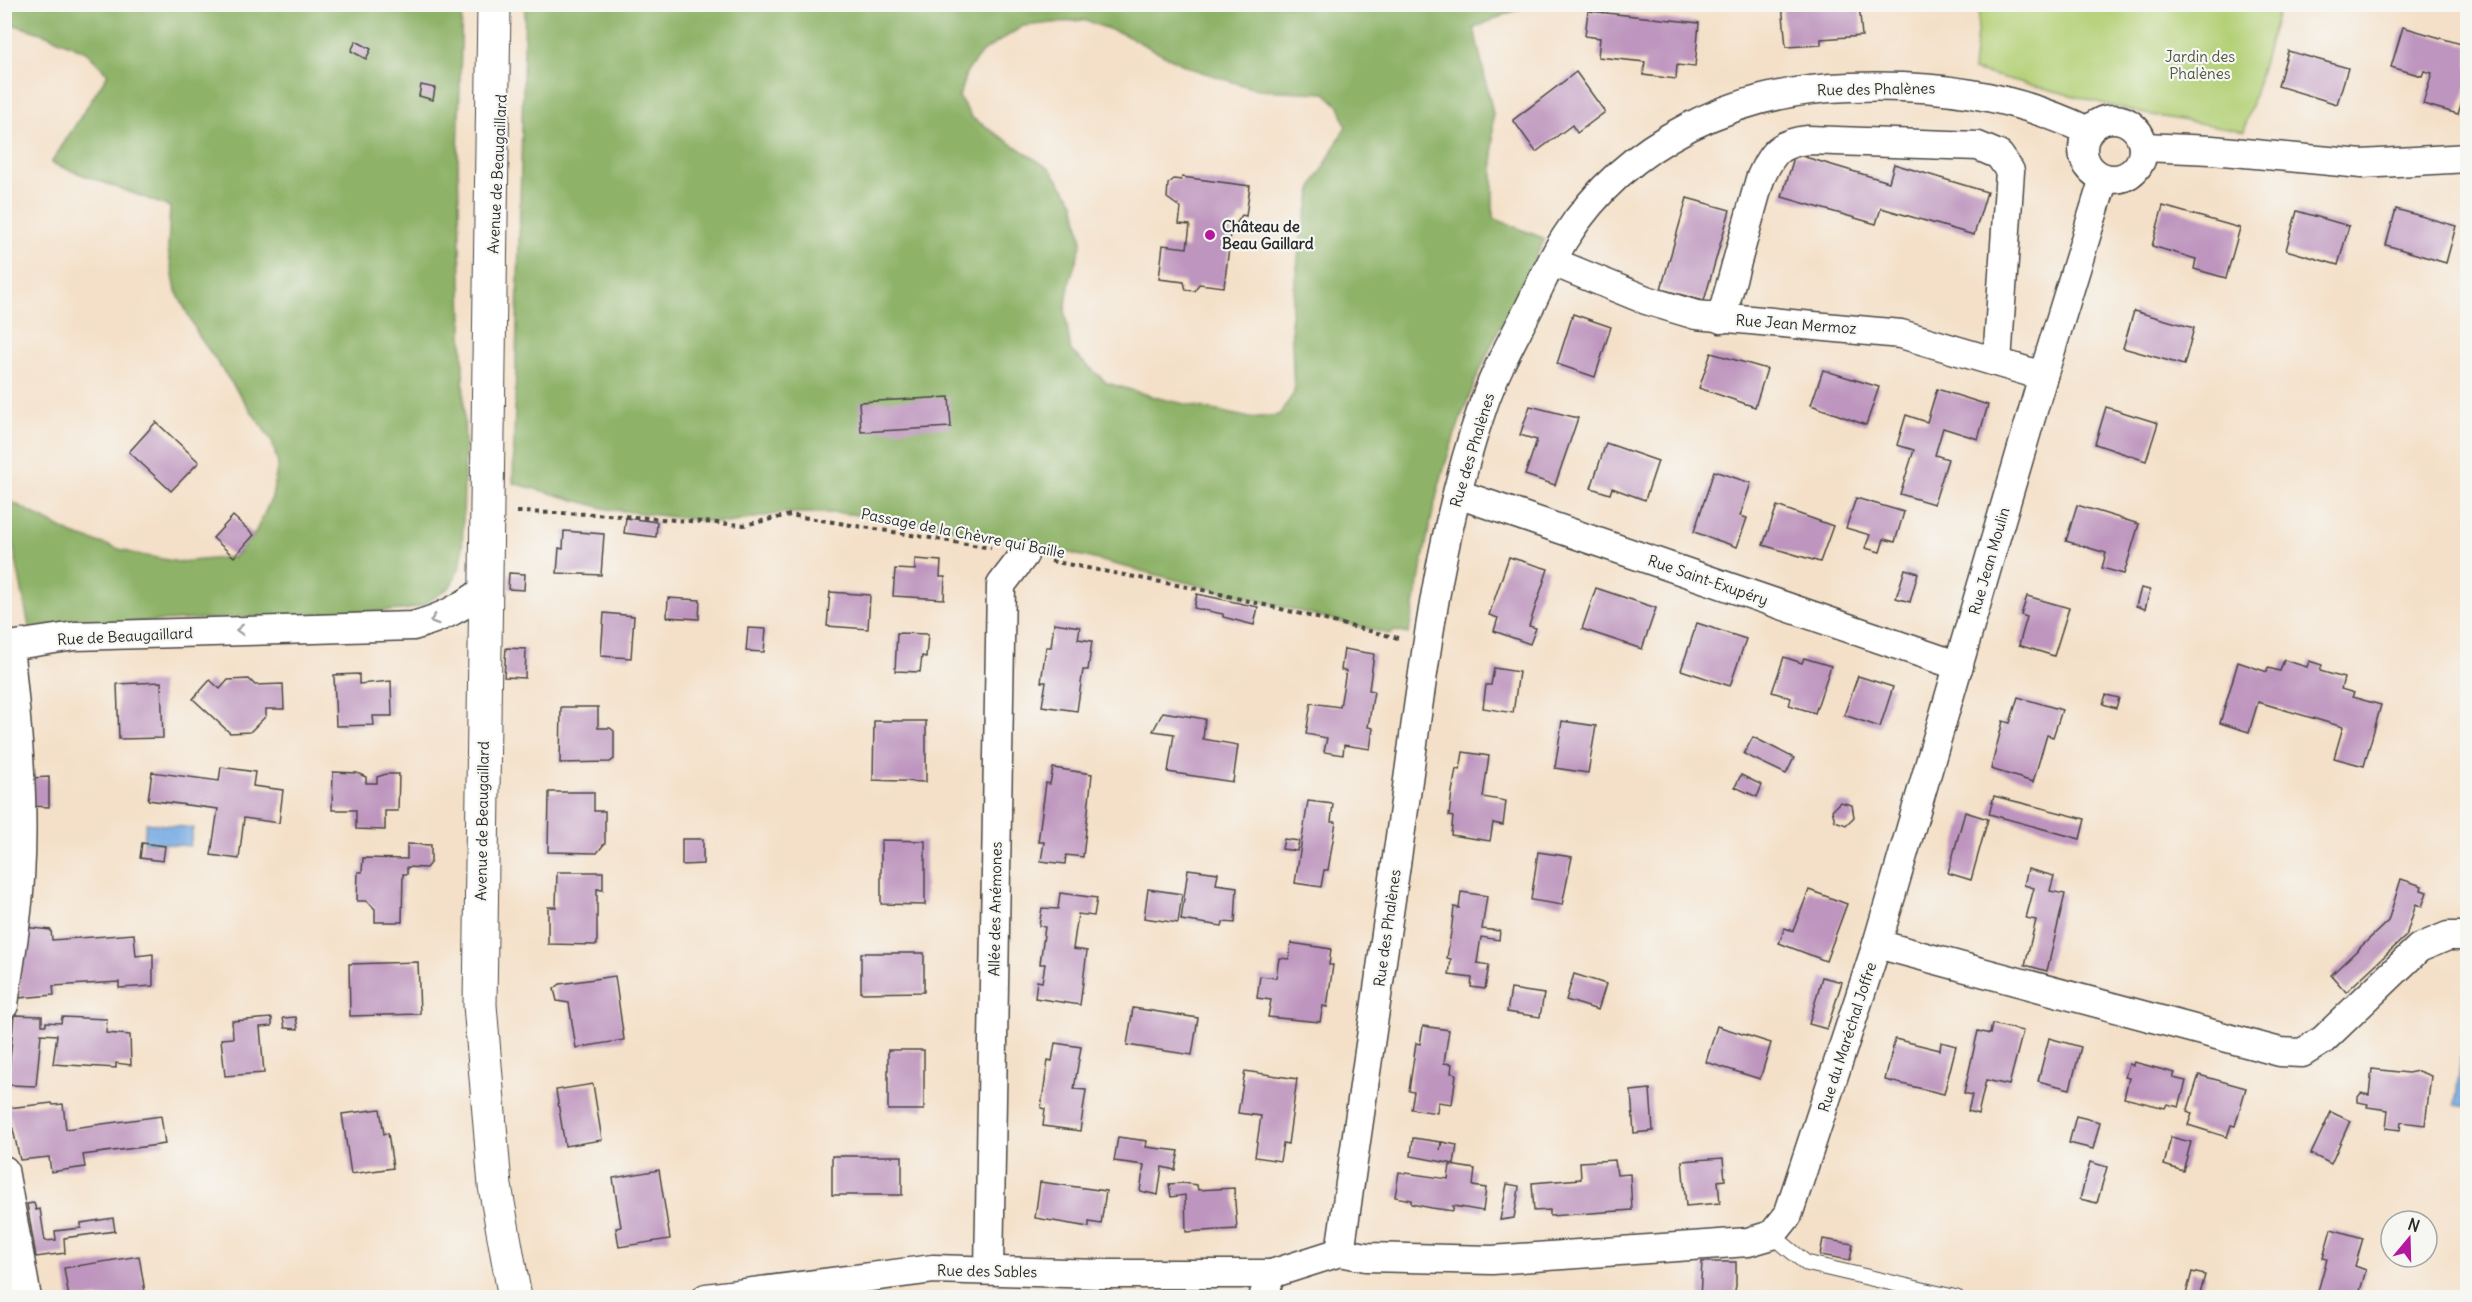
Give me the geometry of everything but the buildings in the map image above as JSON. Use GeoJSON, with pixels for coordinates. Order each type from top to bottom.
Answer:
{"type":"FeatureCollection","features":[{"type":"Feature","properties":{"kind":"main road","name":"Avenue de Beaugaillard"},"geometry":{"type":"LineString","coordinates":[[494,4],[480,1005],[495,1186],[515,1298]]}},
{"type":"Feature","properties":{"kind":"main road","name":"Avenue de Beaugaillard"},"geometry":{"type":"LineString","coordinates":[[489,343],[505,4]]}},
{"type":"Feature","properties":{"kind":"street","name":"Rue des Phalènes"},"geometry":{"type":"LineString","coordinates":[[1340,1252],[1430,638],[1450,523],[1483,405],[1566,237],[1598,196],[1661,141],[1699,120],[1773,96],[1824,88],[1934,87],[2053,114],[2088,131]]}},
{"type":"Feature","properties":{"kind":"street"},"geometry":{"type":"LineString","coordinates":[[2103,120],[2121,120],[2136,130],[2143,147],[2142,157],[2131,172],[2123,177],[2104,178],[2096,174],[2084,159],[2084,140],[2088,131],[2103,120]]}},
{"type":"Feature","properties":{"kind":"street"},"geometry":{"type":"LineString","coordinates":[[1721,319],[1760,179],[1768,161],[1778,149],[1788,143],[1808,140],[1978,146],[1999,155],[2010,171],[1997,362]]}},
{"type":"Feature","properties":{"kind":"street"},"geometry":{"type":"LineString","coordinates":[[2143,147],[2212,150],[2362,164],[2468,158]]}},
{"type":"Feature","properties":{"kind":"street","name":"Rue Jean Moulin"},"geometry":{"type":"LineString","coordinates":[[1877,944],[2043,376],[2104,178]]}},
{"type":"Feature","properties":{"kind":"street","name":"Rue Jean Mermoz"},"geometry":{"type":"LineString","coordinates":[[1553,262],[1672,309],[1721,319],[1889,332],[2043,376]]}},
{"type":"Feature","properties":{"kind":"street","name":"Rue Saint-Exupéry"},"geometry":{"type":"LineString","coordinates":[[1458,494],[1959,666]]}},
{"type":"Feature","properties":{"kind":"street","name":"Allée des Anémones"},"geometry":{"type":"LineString","coordinates":[[989,1270],[1001,585],[1024,555]]}},
{"type":"Feature","properties":{"kind":"street","name":"Rue de Beaugaillard"},"geometry":{"type":"LineString","coordinates":[[4,1005],[20,880],[22,828],[22,790],[9,646],[75,636],[413,626],[442,618],[462,608],[484,591]]}},
{"type":"Feature","properties":{"kind":"street","name":"Rue du Maréchal Joffre"},"geometry":{"type":"LineString","coordinates":[[1772,1235],[1788,1215],[1877,944],[2280,1052],[2302,1053],[2323,1040],[2419,948],[2448,936],[2468,936]]}},
{"type":"Feature","properties":{"kind":"street"},"geometry":{"type":"LineString","coordinates":[[4,1170],[19,1293]]}},
{"type":"Feature","properties":{"kind":"street"},"geometry":{"type":"LineString","coordinates":[[1267,1286],[1340,1252],[1366,1257],[1492,1260],[1748,1242],[1772,1235]]}},
{"type":"Feature","properties":{"kind":"street","name":"Rue des Sables"},"geometry":{"type":"LineString","coordinates":[[706,1298],[933,1269],[1098,1274],[1267,1286]]}},
{"type":"Feature","properties":{"kind":"lane"},"geometry":{"type":"LineString","coordinates":[[1772,1235],[1806,1263],[1957,1298]]}},
{"type":"Feature","properties":{"kind":"path","name":"Passage de la Chèvre qui Baille"},"geometry":{"type":"LineString","coordinates":[[486,511],[594,514],[744,525],[790,515],[1024,555],[1208,591],[1394,638],[1430,638]]}},
{"type":"Feature","properties":{"kind":"green space","name":"Jardin des Phalènes"},"geometry":{"type":"Polygon","coordinates":[[[1980,4],[2280,5],[2244,131],[2140,113],[1973,70],[1980,4]]]}},
{"type":"Feature","properties":{"kind":"green space"},"geometry":{"type":"Polygon","coordinates":[[[5,5],[462,5],[458,160],[465,448],[462,556],[460,567],[450,587],[423,605],[406,610],[29,627],[4,498],[72,534],[135,554],[179,562],[234,557],[254,535],[272,497],[278,464],[272,441],[199,336],[176,291],[168,250],[170,207],[51,163],[108,74],[86,52],[47,35],[5,22],[5,5]]]}},
{"type":"Feature","properties":{"kind":"green space"},"geometry":{"type":"Polygon","coordinates":[[[525,5],[1527,5],[1474,28],[1493,114],[1493,218],[1545,239],[1489,349],[1465,406],[1445,465],[1434,507],[1408,634],[1395,631],[1389,634],[1015,539],[895,519],[840,513],[781,513],[729,523],[714,522],[607,509],[513,483],[525,5]],[[1083,20],[1023,26],[982,52],[966,73],[959,97],[972,118],[1050,169],[1074,202],[1082,242],[1070,280],[1065,312],[1071,351],[1107,383],[1162,399],[1250,418],[1279,415],[1294,393],[1291,316],[1300,243],[1313,186],[1346,126],[1339,106],[1325,93],[1258,90],[1190,68],[1123,34],[1083,20]]]}},
{"type":"Feature","properties":{"kind":"water"},"geometry":{"type":"Polygon","coordinates":[[[146,823],[193,828],[190,846],[144,842],[146,823]]]}},
{"type":"Feature","properties":{"kind":"water"},"geometry":{"type":"Polygon","coordinates":[[[2461,1058],[2467,1059],[2467,1107],[2455,1105],[2461,1058]]]}},
{"type":"Feature","properties":{"kind":"place","name":"Château de Beau Gaillard"},"geometry":{"type":"Point","coordinates":[1210,235]}}]}
